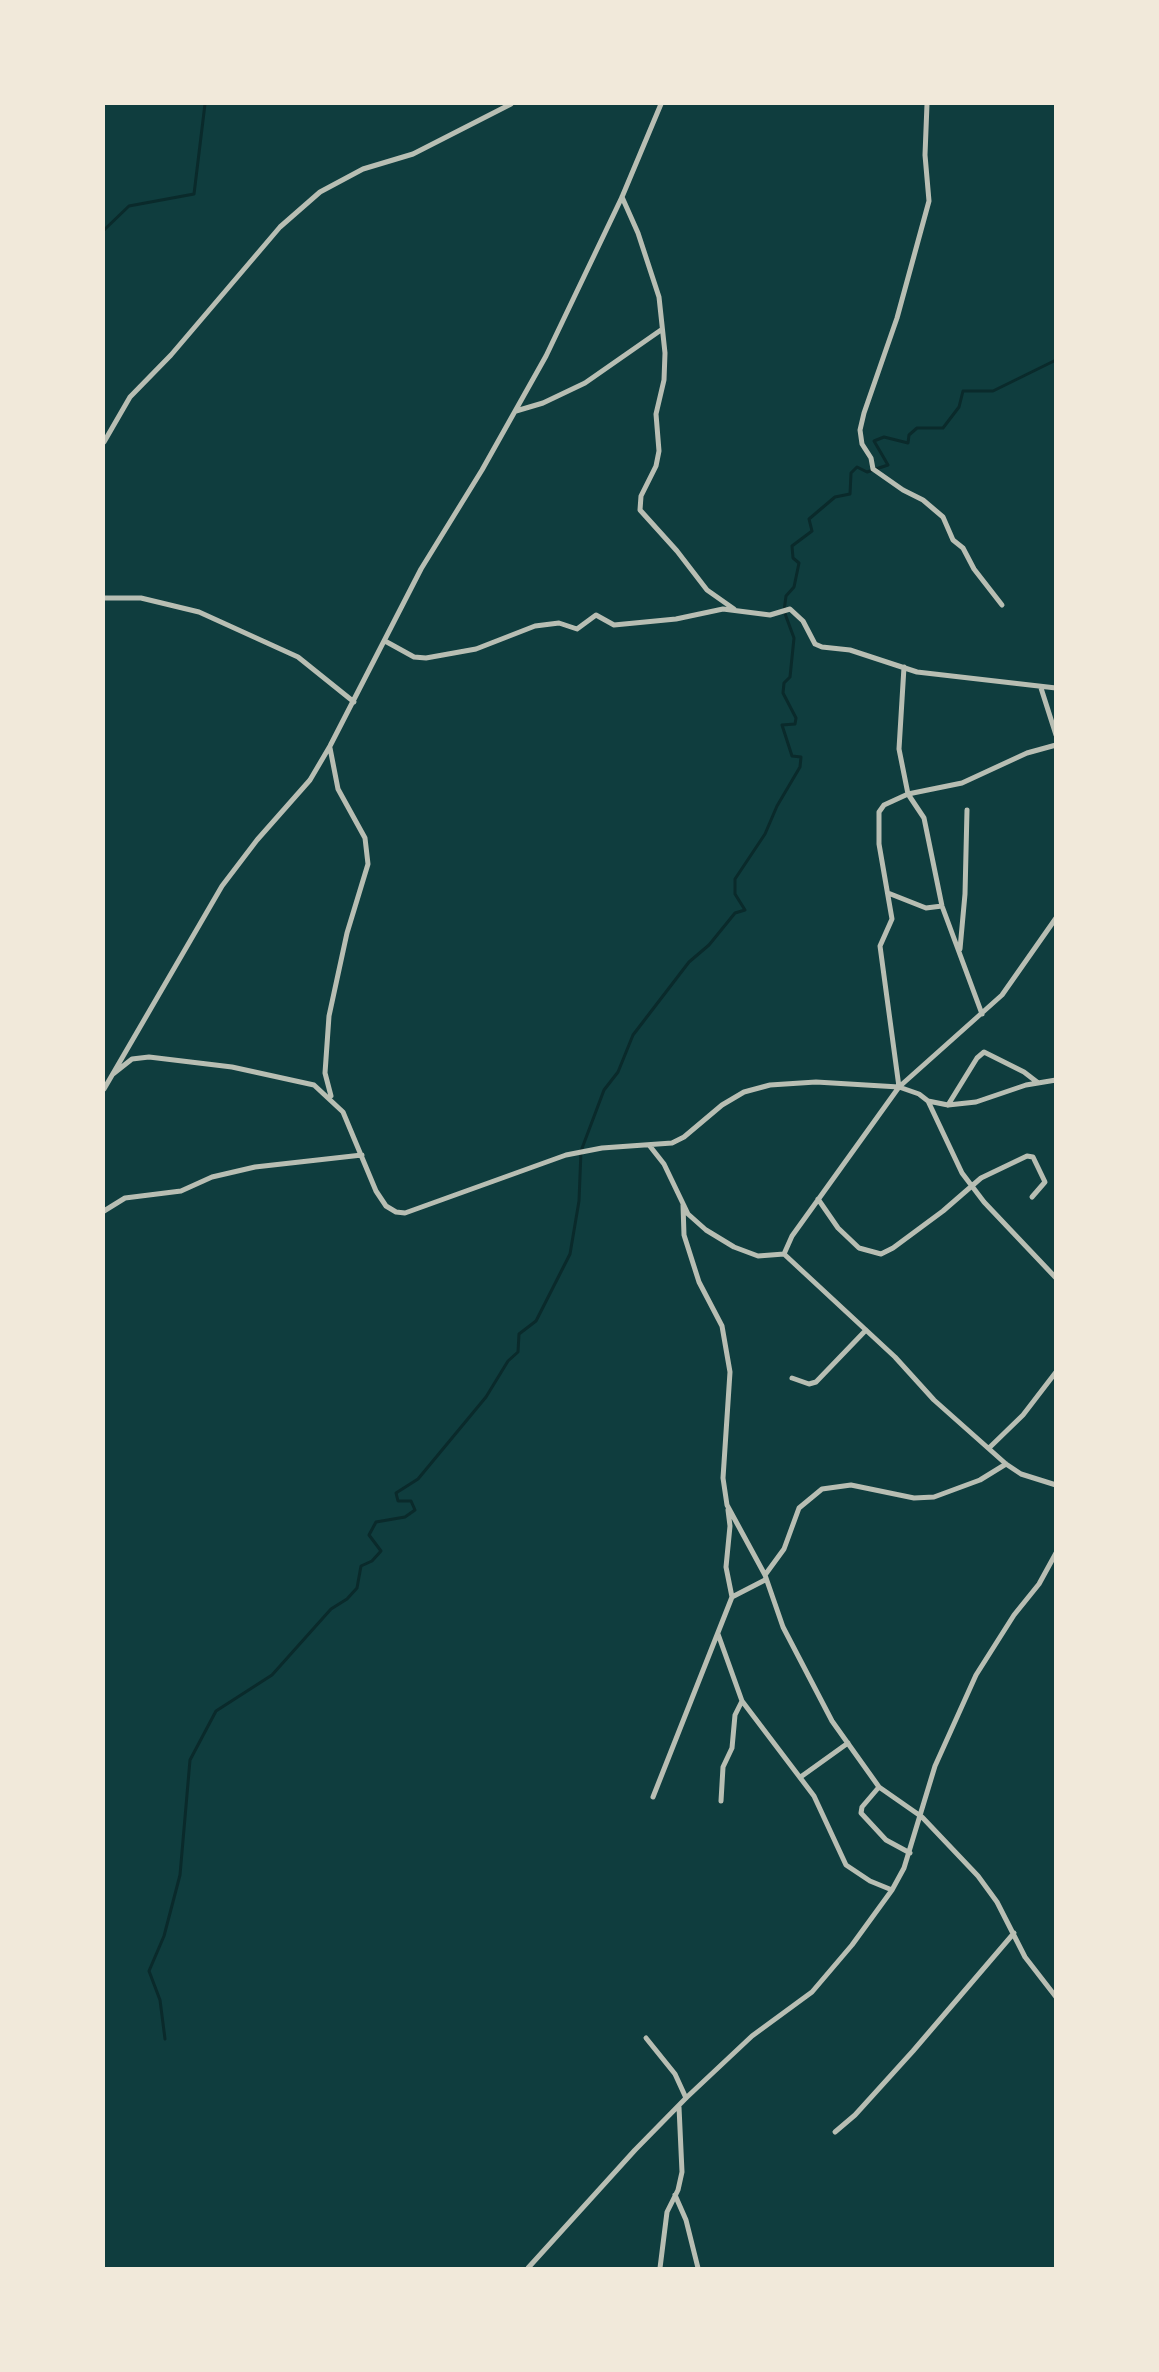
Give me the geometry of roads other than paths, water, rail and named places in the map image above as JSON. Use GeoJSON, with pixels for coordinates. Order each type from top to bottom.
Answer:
{"type":"FeatureCollection","features":[{"type":"Feature","properties":{"kind":"street"},"geometry":{"type":"LineString","coordinates":[[104,441],[130,398],[171,355],[280,227],[320,192],[363,169],[413,154],[512,104]]}},
{"type":"Feature","properties":{"kind":"street"},"geometry":{"type":"LineString","coordinates":[[104,1089],[162,984],[222,886],[257,840],[306,785],[330,746],[421,569],[516,411],[622,197],[661,104]]}},
{"type":"Feature","properties":{"kind":"street"},"geometry":{"type":"LineString","coordinates":[[927,104],[925,155],[929,201],[897,318],[864,413],[860,430],[862,444],[871,458],[873,469],[903,490],[923,500],[943,517],[953,540],[963,548],[1002,605]]}},
{"type":"Feature","properties":{"kind":"street"},"geometry":{"type":"LineString","coordinates":[[622,197],[638,233],[659,297],[665,353],[664,380],[656,414],[658,451],[656,466],[641,496],[640,510],[677,551],[707,590],[735,610]]}},
{"type":"Feature","properties":{"kind":"street"},"geometry":{"type":"LineString","coordinates":[[516,411],[543,404],[585,383],[661,330]]}},
{"type":"Feature","properties":{"kind":"street"},"geometry":{"type":"LineString","coordinates":[[104,598],[141,598],[199,612],[298,657],[354,702]]}},
{"type":"Feature","properties":{"kind":"street"},"geometry":{"type":"LineString","coordinates":[[385,641],[414,657],[426,658],[476,649],[535,626],[559,623],[577,629],[596,615],[614,625],[676,619],[715,610],[735,610],[770,615],[790,609],[803,621],[815,644],[850,650],[936,675],[1056,688]]}},
{"type":"Feature","properties":{"kind":"street"},"geometry":{"type":"LineString","coordinates":[[904,667],[899,749],[908,794],[924,818],[942,906],[982,1014]]}},
{"type":"Feature","properties":{"kind":"street"},"geometry":{"type":"LineString","coordinates":[[1041,688],[1056,735]]}},
{"type":"Feature","properties":{"kind":"street"},"geometry":{"type":"LineString","coordinates":[[899,1087],[880,946],[892,919],[879,844],[879,812],[884,804],[908,794],[962,783],[1027,753],[1056,745]]}},
{"type":"Feature","properties":{"kind":"street"},"geometry":{"type":"LineString","coordinates":[[330,746],[338,789],[365,838],[368,864],[347,933],[329,1016],[326,1086],[353,1132],[376,1191],[386,1206],[396,1212],[405,1213],[566,1155],[602,1148],[672,1143],[684,1137],[722,1105],[744,1092],[770,1085],[816,1082],[899,1087],[919,1094],[928,1101],[948,1106],[988,1100],[1037,1082],[1056,1080]]}},
{"type":"Feature","properties":{"kind":"street"},"geometry":{"type":"LineString","coordinates":[[959,954],[966,894],[967,810]]}},
{"type":"Feature","properties":{"kind":"street"},"geometry":{"type":"LineString","coordinates":[[888,894],[926,908],[942,906]]}},
{"type":"Feature","properties":{"kind":"street"},"geometry":{"type":"LineString","coordinates":[[784,1254],[792,1236],[899,1087],[1002,994],[1056,918]]}},
{"type":"Feature","properties":{"kind":"street"},"geometry":{"type":"LineString","coordinates":[[948,1106],[970,1068],[984,1052],[1018,1069],[1037,1082]]}},
{"type":"Feature","properties":{"kind":"street"},"geometry":{"type":"LineString","coordinates":[[113,1074],[132,1059],[141,1057],[232,1067],[314,1085],[335,1102]]}},
{"type":"Feature","properties":{"kind":"street"},"geometry":{"type":"LineString","coordinates":[[928,1101],[962,1173],[984,1202],[1056,1278]]}},
{"type":"Feature","properties":{"kind":"street"},"geometry":{"type":"LineString","coordinates":[[649,1145],[667,1169],[683,1205],[706,1230],[734,1247],[758,1256],[784,1254],[910,1371],[934,1400],[1006,1464],[1021,1474],[1056,1485]]}},
{"type":"Feature","properties":{"kind":"street"},"geometry":{"type":"LineString","coordinates":[[104,1211],[125,1198],[181,1191],[212,1177],[255,1167],[362,1155]]}},
{"type":"Feature","properties":{"kind":"street"},"geometry":{"type":"LineString","coordinates":[[818,1199],[838,1228],[859,1248],[881,1254],[893,1248],[981,1178],[1028,1156],[1033,1157],[1045,1182],[1032,1197]]}},
{"type":"Feature","properties":{"kind":"street"},"geometry":{"type":"LineString","coordinates":[[653,1797],[732,1597],[726,1567],[730,1526],[723,1478],[730,1372],[722,1326],[699,1282],[684,1235],[683,1205]]}},
{"type":"Feature","properties":{"kind":"street"},"geometry":{"type":"LineString","coordinates":[[792,1378],[809,1384],[816,1382],[866,1330]]}},
{"type":"Feature","properties":{"kind":"street"},"geometry":{"type":"LineString","coordinates":[[989,1448],[1023,1415],[1056,1372]]}},
{"type":"Feature","properties":{"kind":"street"},"geometry":{"type":"LineString","coordinates":[[732,1597],[765,1577],[784,1549],[800,1508],[822,1489],[851,1485],[914,1498],[934,1497],[980,1480],[1006,1464]]}},
{"type":"Feature","properties":{"kind":"street"},"geometry":{"type":"LineString","coordinates":[[727,1505],[765,1577],[783,1627],[832,1720],[879,1786],[922,1817],[978,1876],[998,1902],[1025,1957],[1056,1997]]}},
{"type":"Feature","properties":{"kind":"street"},"geometry":{"type":"LineString","coordinates":[[528,2268],[635,2150],[686,2098],[752,2036],[812,1992],[852,1945],[892,1890],[910,1852],[935,1766],[976,1675],[1014,1615],[1039,1584],[1056,1553]]}},
{"type":"Feature","properties":{"kind":"street"},"geometry":{"type":"LineString","coordinates":[[718,1634],[742,1701],[802,1776],[814,1796],[846,1865],[870,1881],[892,1890]]}},
{"type":"Feature","properties":{"kind":"street"},"geometry":{"type":"LineString","coordinates":[[721,1800],[723,1767],[732,1748],[735,1715],[742,1701]]}},
{"type":"Feature","properties":{"kind":"street"},"geometry":{"type":"LineString","coordinates":[[802,1776],[848,1743]]}},
{"type":"Feature","properties":{"kind":"street"},"geometry":{"type":"LineString","coordinates":[[879,1786],[862,1807],[861,1813],[886,1840],[910,1852]]}},
{"type":"Feature","properties":{"kind":"street"},"geometry":{"type":"LineString","coordinates":[[835,2133],[913,2051],[1014,1933]]}},
{"type":"Feature","properties":{"kind":"street"},"geometry":{"type":"LineString","coordinates":[[646,2038],[675,2074],[686,2098]]}},
{"type":"Feature","properties":{"kind":"street"},"geometry":{"type":"LineString","coordinates":[[660,2268],[667,2212],[682,2172],[679,2107]]}},
{"type":"Feature","properties":{"kind":"street"},"geometry":{"type":"LineString","coordinates":[[675,2195],[686,2220],[698,2268]]}},
{"type":"Feature","properties":{"kind":"waterway"},"geometry":{"type":"LineString","coordinates":[[104,230],[129,206],[194,194],[205,104]]}},
{"type":"Feature","properties":{"kind":"waterway"},"geometry":{"type":"LineString","coordinates":[[165,2039],[160,2000],[149,1971],[164,1936],[180,1875],[190,1760],[216,1711],[272,1675],[331,1609],[347,1599],[357,1588],[361,1566],[372,1561],[381,1551],[369,1535],[376,1522],[405,1517],[415,1510],[411,1501],[398,1501],[396,1493],[418,1479],[486,1397],[508,1361],[518,1352],[519,1334],[536,1321],[570,1254],[579,1201],[581,1151],[604,1090],[618,1072],[633,1035],[689,962],[709,945],[735,913],[745,910],[735,894],[735,879],[765,834],[777,806],[800,767],[801,757],[792,756],[782,725],[795,724],[796,718],[783,693],[784,683],[790,677],[794,638],[784,611],[786,596],[794,587],[799,563],[793,558],[792,546],[812,531],[809,519],[835,497],[850,494],[851,473],[857,467],[867,472],[888,465],[874,441],[884,437],[908,443],[909,435],[917,428],[943,428],[959,407],[963,391],[993,391],[1056,360]]}}]}
